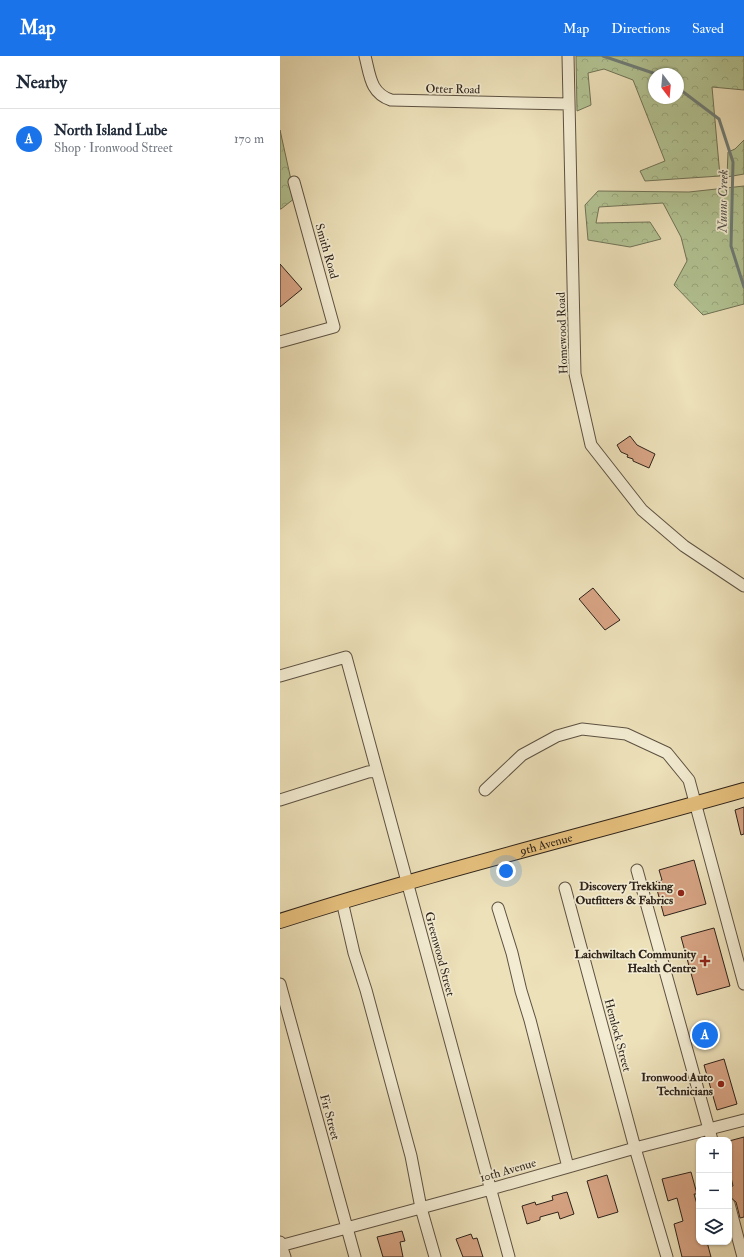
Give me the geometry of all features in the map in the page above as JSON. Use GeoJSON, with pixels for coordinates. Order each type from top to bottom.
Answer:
{"type":"FeatureCollection","features":[{"type":"Feature","properties":{"kind":"main road","name":"9th Avenue"},"geometry":{"type":"LineString","coordinates":[[280,921],[342,901],[744,790]]}},
{"type":"Feature","properties":{"kind":"street","name":"Otter Road"},"geometry":{"type":"LineString","coordinates":[[365,56],[376,92],[391,100],[569,104]]}},
{"type":"Feature","properties":{"kind":"street","name":"Homewood Road"},"geometry":{"type":"LineString","coordinates":[[568,56],[575,374],[591,445],[642,510],[684,546],[744,586]]}},
{"type":"Feature","properties":{"kind":"street","name":"Smith Road"},"geometry":{"type":"LineString","coordinates":[[280,342],[334,327],[294,182]]}},
{"type":"Feature","properties":{"kind":"street","name":"Greenwood Street"},"geometry":{"type":"LineString","coordinates":[[280,676],[346,657],[509,1257]]}},
{"type":"Feature","properties":{"kind":"street"},"geometry":{"type":"LineString","coordinates":[[486,790],[522,755],[557,736],[582,729],[626,734],[667,753],[688,780],[744,984]]}},
{"type":"Feature","properties":{"kind":"street"},"geometry":{"type":"LineString","coordinates":[[280,800],[368,772],[377,771]]}},
{"type":"Feature","properties":{"kind":"street"},"geometry":{"type":"LineString","coordinates":[[637,870],[710,1135]]}},
{"type":"Feature","properties":{"kind":"street","name":"Hemlock Street"},"geometry":{"type":"LineString","coordinates":[[565,888],[635,1148],[667,1257]]}},
{"type":"Feature","properties":{"kind":"street"},"geometry":{"type":"LineString","coordinates":[[342,901],[354,952],[366,990],[411,1156],[421,1208],[435,1257]]}},
{"type":"Feature","properties":{"kind":"street"},"geometry":{"type":"LineString","coordinates":[[498,908],[512,953],[568,1167]]}},
{"type":"Feature","properties":{"kind":"street","name":"Fir Street"},"geometry":{"type":"LineString","coordinates":[[280,984],[355,1257]]}},
{"type":"Feature","properties":{"kind":"street","name":"10th Avenue"},"geometry":{"type":"LineString","coordinates":[[280,1245],[491,1189],[635,1148],[710,1135],[744,1120]]}},
{"type":"Feature","properties":{"kind":"street"},"geometry":{"type":"LineString","coordinates":[[730,1209],[743,1257]]}},
{"type":"Feature","properties":{"kind":"street"},"geometry":{"type":"LineString","coordinates":[[280,1245],[285,1257]]}},
{"type":"Feature","properties":{"kind":"green space"},"geometry":{"type":"Polygon","coordinates":[[[576,56],[744,56],[744,90],[712,87],[720,176],[645,181],[640,171],[665,161],[633,80],[604,69],[588,73],[591,105],[577,111],[576,56]]]}},
{"type":"Feature","properties":{"kind":"green space"},"geometry":{"type":"Polygon","coordinates":[[[280,130],[295,198],[281,209],[280,209],[280,130]]]}},
{"type":"Feature","properties":{"kind":"green space"},"geometry":{"type":"Polygon","coordinates":[[[744,140],[744,174],[727,177],[728,152],[735,149],[744,140]]]}},
{"type":"Feature","properties":{"kind":"green space"},"geometry":{"type":"Polygon","coordinates":[[[744,186],[744,304],[703,315],[674,285],[687,261],[681,237],[663,203],[599,207],[596,223],[650,222],[661,239],[630,247],[588,240],[585,205],[598,191],[689,192],[744,186]]]}},
{"type":"Feature","properties":{"kind":"building"},"geometry":{"type":"Polygon","coordinates":[[[280,264],[302,289],[280,307],[280,264]]]}},
{"type":"Feature","properties":{"kind":"building"},"geometry":{"type":"Polygon","coordinates":[[[630,436],[637,445],[655,454],[649,468],[633,461],[633,459],[627,457],[628,455],[621,452],[617,445],[630,436]]]}},
{"type":"Feature","properties":{"kind":"building"},"geometry":{"type":"Polygon","coordinates":[[[593,588],[620,620],[605,630],[579,599],[593,588]]]}},
{"type":"Feature","properties":{"kind":"building"},"geometry":{"type":"Polygon","coordinates":[[[744,807],[744,834],[741,835],[735,810],[744,807]]]}},
{"type":"Feature","properties":{"kind":"building","name":"Discovery Trekking Outfitters & Fabrics"},"geometry":{"type":"Polygon","coordinates":[[[694,860],[706,904],[664,916],[655,882],[662,880],[659,870],[694,860]]]}},
{"type":"Feature","properties":{"kind":"building","name":"Laichwiltach Community Health Centre"},"geometry":{"type":"Polygon","coordinates":[[[714,928],[730,986],[697,995],[681,937],[714,928]]]}},
{"type":"Feature","properties":{"kind":"building"},"geometry":{"type":"Polygon","coordinates":[[[709,1021],[715,1044],[701,1048],[695,1025],[709,1021]]]}},
{"type":"Feature","properties":{"kind":"building","name":"Ironwood Auto Technicians"},"geometry":{"type":"Polygon","coordinates":[[[724,1059],[737,1104],[717,1110],[704,1065],[724,1059]]]}},
{"type":"Feature","properties":{"kind":"building"},"geometry":{"type":"Polygon","coordinates":[[[744,1137],[744,1217],[740,1218],[736,1202],[732,1199],[732,1140],[744,1137]]]}},
{"type":"Feature","properties":{"kind":"building"},"geometry":{"type":"Polygon","coordinates":[[[691,1172],[696,1190],[696,1194],[694,1194],[696,1201],[696,1245],[708,1245],[711,1257],[682,1257],[674,1224],[683,1221],[677,1198],[668,1201],[662,1179],[691,1172]]]}},
{"type":"Feature","properties":{"kind":"building"},"geometry":{"type":"Polygon","coordinates":[[[607,1175],[618,1212],[598,1218],[587,1181],[607,1175]]]}},
{"type":"Feature","properties":{"kind":"building"},"geometry":{"type":"Polygon","coordinates":[[[567,1192],[574,1214],[560,1219],[558,1212],[540,1217],[540,1220],[527,1224],[522,1206],[535,1202],[536,1205],[553,1200],[552,1196],[567,1192]]]}},
{"type":"Feature","properties":{"kind":"building"},"geometry":{"type":"Polygon","coordinates":[[[402,1231],[405,1241],[400,1242],[403,1257],[383,1257],[377,1237],[402,1231]]]}},
{"type":"Feature","properties":{"kind":"building"},"geometry":{"type":"Polygon","coordinates":[[[471,1234],[473,1239],[477,1238],[483,1257],[463,1257],[456,1239],[471,1234]]]}},
{"type":"Feature","properties":{"kind":"waterway","name":"Nunns Creek"},"geometry":{"type":"LineString","coordinates":[[603,56],[648,71]]}},
{"type":"Feature","properties":{"kind":"waterway","name":"Nunns Creek"},"geometry":{"type":"LineString","coordinates":[[684,93],[719,119],[733,162],[731,246],[744,287]]}},
{"type":"Feature","properties":{"kind":"place","name":"Discovery Trekking Outfitters & Fabrics"},"geometry":{"type":"Point","coordinates":[681,893]}},
{"type":"Feature","properties":{"kind":"place","name":"Laichwiltach Community Health Centre"},"geometry":{"type":"Point","coordinates":[705,961]}},
{"type":"Feature","properties":{"kind":"place","name":"North Island Lube"},"geometry":{"type":"Point","coordinates":[705,1035]}},
{"type":"Feature","properties":{"kind":"place","name":"Ironwood Auto Technicians"},"geometry":{"type":"Point","coordinates":[721,1084]}}]}
